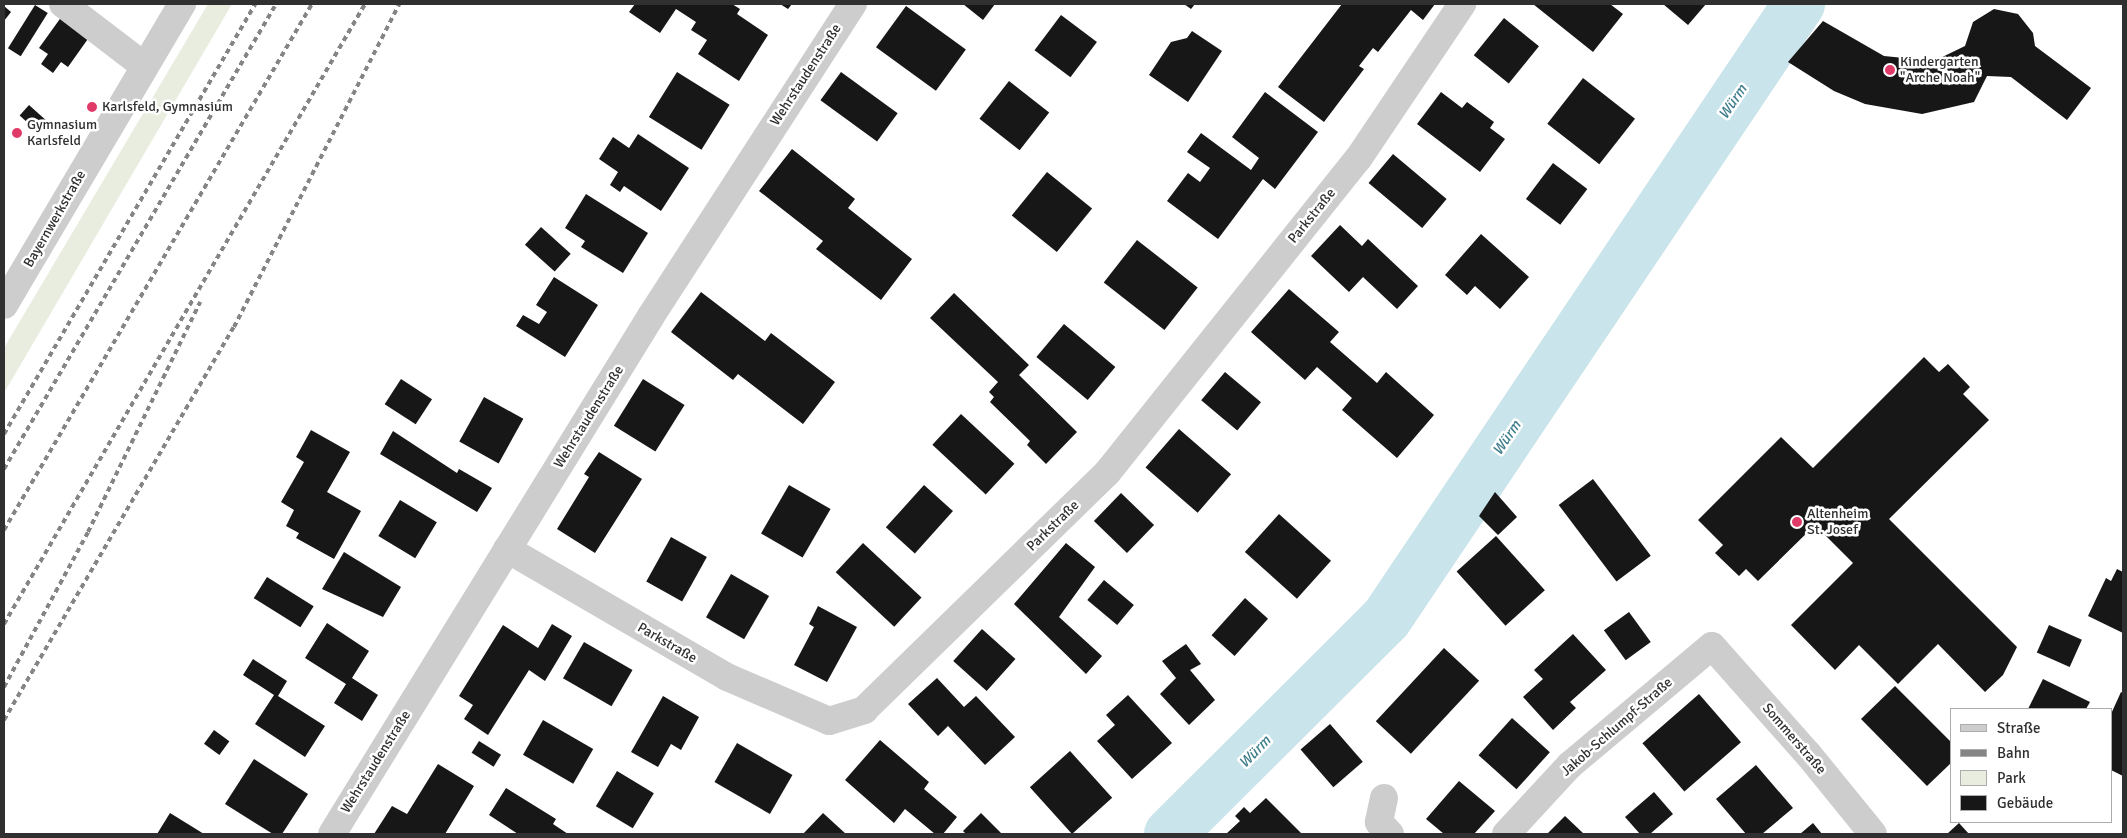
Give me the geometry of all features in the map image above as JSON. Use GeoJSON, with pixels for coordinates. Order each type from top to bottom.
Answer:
{"type":"FeatureCollection","features":[{"type":"Feature","properties":{"kind":"street"},"geometry":{"type":"LineString","coordinates":[[63,4],[144,66]]}},
{"type":"Feature","properties":{"kind":"street","name":"Bayernwerkstraße"},"geometry":{"type":"LineString","coordinates":[[4,305],[182,4]]}},
{"type":"Feature","properties":{"kind":"street","name":"Wehrstaudenstraße"},"geometry":{"type":"LineString","coordinates":[[332,834],[507,550],[852,4]]}},
{"type":"Feature","properties":{"kind":"street","name":"Parkstraße"},"geometry":{"type":"LineString","coordinates":[[507,550],[727,677],[829,720],[864,710],[1107,473],[1358,159],[1462,4]]}},
{"type":"Feature","properties":{"kind":"street","name":"Jakob-Schlumpf-Straße"},"geometry":{"type":"LineString","coordinates":[[1506,834],[1570,765],[1712,646]]}},
{"type":"Feature","properties":{"kind":"street","name":"Sommerstraße"},"geometry":{"type":"LineString","coordinates":[[1712,646],[1808,754],[1873,834]]}},
{"type":"Feature","properties":{"kind":"street"},"geometry":{"type":"LineString","coordinates":[[1384,798],[1378,811],[1379,822],[1390,834]]}},
{"type":"Feature","properties":{"kind":"green space"},"geometry":{"type":"Polygon","coordinates":[[[208,4],[232,4],[4,393],[4,348],[208,4]]]}},
{"type":"Feature","properties":{"kind":"building"},"geometry":{"type":"Polygon","coordinates":[[[635,4],[732,4],[740,9],[737,14],[768,35],[739,81],[698,54],[707,40],[691,30],[696,22],[676,9],[660,33],[629,12],[635,4]]]}},
{"type":"Feature","properties":{"kind":"building"},"geometry":{"type":"Polygon","coordinates":[[[780,4],[792,4],[788,9],[780,4]]]}},
{"type":"Feature","properties":{"kind":"building"},"geometry":{"type":"Polygon","coordinates":[[[963,4],[995,4],[983,20],[963,4]]]}},
{"type":"Feature","properties":{"kind":"building"},"geometry":{"type":"Polygon","coordinates":[[[1184,4],[1195,4],[1191,9],[1184,4]]]}},
{"type":"Feature","properties":{"kind":"building"},"geometry":{"type":"Polygon","coordinates":[[[1342,4],[1435,4],[1423,20],[1411,10],[1378,52],[1373,48],[1359,66],[1364,69],[1324,122],[1278,87],[1342,4]]]}},
{"type":"Feature","properties":{"kind":"building"},"geometry":{"type":"Polygon","coordinates":[[[1533,4],[1610,4],[1623,14],[1593,52],[1533,4]]]}},
{"type":"Feature","properties":{"kind":"building"},"geometry":{"type":"Polygon","coordinates":[[[1663,4],[1706,4],[1688,25],[1663,4]]]}},
{"type":"Feature","properties":{"kind":"building"},"geometry":{"type":"Polygon","coordinates":[[[35,5],[48,13],[21,56],[8,48],[35,5]]]}},
{"type":"Feature","properties":{"kind":"building"},"geometry":{"type":"Polygon","coordinates":[[[4,6],[11,12],[4,21],[4,6]]]}},
{"type":"Feature","properties":{"kind":"building"},"geometry":{"type":"Polygon","coordinates":[[[906,6],[966,49],[936,91],[876,47],[906,6]]]}},
{"type":"Feature","properties":{"kind":"building"},"geometry":{"type":"Polygon","coordinates":[[[1994,9],[2018,14],[2033,33],[2035,46],[2091,88],[2067,120],[2011,77],[1987,76],[1974,102],[1922,114],[1865,104],[1834,91],[1788,62],[1823,21],[1884,56],[1934,61],[1965,46],[1973,22],[1994,9]]]}},
{"type":"Feature","properties":{"kind":"building"},"geometry":{"type":"Polygon","coordinates":[[[1061,15],[1097,42],[1070,77],[1035,50],[1061,15]]]}},
{"type":"Feature","properties":{"kind":"building"},"geometry":{"type":"Polygon","coordinates":[[[62,16],[90,36],[68,67],[61,62],[53,73],[41,64],[48,54],[39,48],[62,16]]]}},
{"type":"Feature","properties":{"kind":"building"},"geometry":{"type":"Polygon","coordinates":[[[1504,18],[1539,46],[1509,84],[1474,55],[1504,18]]]}},
{"type":"Feature","properties":{"kind":"building"},"geometry":{"type":"Polygon","coordinates":[[[1192,31],[1222,51],[1188,102],[1149,75],[1171,42],[1187,38],[1192,31]]]}},
{"type":"Feature","properties":{"kind":"building"},"geometry":{"type":"Polygon","coordinates":[[[677,72],[730,105],[701,150],[649,117],[677,72]]]}},
{"type":"Feature","properties":{"kind":"building"},"geometry":{"type":"Polygon","coordinates":[[[841,72],[898,113],[877,141],[820,100],[841,72]]]}},
{"type":"Feature","properties":{"kind":"building"},"geometry":{"type":"Polygon","coordinates":[[[1583,78],[1635,119],[1599,164],[1547,124],[1583,78]]]}},
{"type":"Feature","properties":{"kind":"building"},"geometry":{"type":"Polygon","coordinates":[[[1009,81],[1049,112],[1020,150],[979,119],[1009,81]]]}},
{"type":"Feature","properties":{"kind":"building"},"geometry":{"type":"Polygon","coordinates":[[[1265,92],[1318,132],[1275,189],[1263,179],[1218,239],[1167,201],[1188,173],[1200,182],[1210,168],[1187,152],[1201,133],[1251,170],[1259,158],[1232,137],[1265,92]]]}},
{"type":"Feature","properties":{"kind":"building"},"geometry":{"type":"Polygon","coordinates":[[[1441,92],[1462,108],[1467,102],[1494,122],[1490,128],[1505,139],[1480,172],[1417,124],[1441,92]]]}},
{"type":"Feature","properties":{"kind":"building"},"geometry":{"type":"Polygon","coordinates":[[[29,105],[47,121],[37,131],[20,115],[29,105]]]}},
{"type":"Feature","properties":{"kind":"building"},"geometry":{"type":"Polygon","coordinates":[[[638,134],[689,168],[661,211],[624,186],[620,192],[610,185],[618,172],[599,159],[613,137],[629,148],[638,134]]]}},
{"type":"Feature","properties":{"kind":"building"},"geometry":{"type":"Polygon","coordinates":[[[792,149],[855,199],[848,208],[912,259],[881,300],[816,249],[823,241],[759,191],[792,149]]]}},
{"type":"Feature","properties":{"kind":"building"},"geometry":{"type":"Polygon","coordinates":[[[1393,154],[1447,199],[1422,228],[1369,183],[1393,154]]]}},
{"type":"Feature","properties":{"kind":"building"},"geometry":{"type":"Polygon","coordinates":[[[1553,163],[1587,189],[1560,225],[1526,199],[1553,163]]]}},
{"type":"Feature","properties":{"kind":"building"},"geometry":{"type":"Polygon","coordinates":[[[1047,172],[1092,209],[1057,252],[1012,216],[1047,172]]]}},
{"type":"Feature","properties":{"kind":"building"},"geometry":{"type":"Polygon","coordinates":[[[586,194],[648,233],[623,273],[581,247],[585,241],[565,228],[586,194]]]}},
{"type":"Feature","properties":{"kind":"building"},"geometry":{"type":"Polygon","coordinates":[[[1340,225],[1362,246],[1368,239],[1418,286],[1397,309],[1363,277],[1349,292],[1311,256],[1340,225]]]}},
{"type":"Feature","properties":{"kind":"building"},"geometry":{"type":"Polygon","coordinates":[[[541,227],[571,254],[555,272],[525,245],[541,227]]]}},
{"type":"Feature","properties":{"kind":"building"},"geometry":{"type":"Polygon","coordinates":[[[1481,234],[1529,277],[1500,309],[1475,286],[1467,295],[1445,275],[1481,234]]]}},
{"type":"Feature","properties":{"kind":"building"},"geometry":{"type":"Polygon","coordinates":[[[1137,240],[1198,287],[1164,330],[1104,283],[1137,240]]]}},
{"type":"Feature","properties":{"kind":"building"},"geometry":{"type":"Polygon","coordinates":[[[554,277],[598,305],[565,357],[516,326],[523,315],[539,324],[547,312],[536,305],[554,277]]]}},
{"type":"Feature","properties":{"kind":"building"},"geometry":{"type":"Polygon","coordinates":[[[1289,289],[1339,332],[1330,342],[1377,383],[1386,372],[1434,415],[1397,458],[1342,410],[1352,398],[1317,367],[1305,380],[1251,332],[1289,289]]]}},
{"type":"Feature","properties":{"kind":"building"},"geometry":{"type":"Polygon","coordinates":[[[701,292],[765,341],[771,333],[835,382],[803,424],[738,374],[733,380],[671,332],[701,292]]]}},
{"type":"Feature","properties":{"kind":"building"},"geometry":{"type":"Polygon","coordinates":[[[954,293],[1029,365],[1019,375],[1077,432],[1046,464],[1027,445],[1030,441],[990,402],[994,397],[989,392],[998,382],[930,318],[954,293]]]}},
{"type":"Feature","properties":{"kind":"building"},"geometry":{"type":"Polygon","coordinates":[[[1064,324],[1115,367],[1088,400],[1036,357],[1064,324]]]}},
{"type":"Feature","properties":{"kind":"building","name":"Altenheim St. Josef"},"geometry":{"type":"Polygon","coordinates":[[[1924,357],[1939,372],[1948,364],[1970,387],[1963,394],[1989,420],[1889,519],[2017,647],[2003,675],[1985,692],[1938,644],[1898,684],[1859,645],[1835,670],[1791,625],[1853,563],[1815,525],[1758,581],[1746,569],[1739,576],[1715,553],[1723,545],[1698,520],[1781,437],[1813,468],[1924,357]]]}},
{"type":"Feature","properties":{"kind":"building"},"geometry":{"type":"Polygon","coordinates":[[[1225,372],[1261,402],[1237,431],[1201,400],[1225,372]]]}},
{"type":"Feature","properties":{"kind":"building"},"geometry":{"type":"Polygon","coordinates":[[[401,379],[432,399],[416,424],[385,404],[401,379]]]}},
{"type":"Feature","properties":{"kind":"building"},"geometry":{"type":"Polygon","coordinates":[[[643,379],[685,405],[655,452],[614,426],[643,379]]]}},
{"type":"Feature","properties":{"kind":"building"},"geometry":{"type":"Polygon","coordinates":[[[484,397],[523,419],[499,463],[459,442],[484,397]]]}},
{"type":"Feature","properties":{"kind":"building"},"geometry":{"type":"Polygon","coordinates":[[[961,414],[1014,464],[986,495],[932,445],[961,414]]]}},
{"type":"Feature","properties":{"kind":"building"},"geometry":{"type":"Polygon","coordinates":[[[1179,429],[1231,474],[1198,513],[1146,467],[1179,429]]]}},
{"type":"Feature","properties":{"kind":"building"},"geometry":{"type":"Polygon","coordinates":[[[311,430],[350,452],[327,492],[361,511],[334,559],[296,538],[299,533],[286,526],[294,510],[281,502],[304,462],[296,457],[311,430]]]}},
{"type":"Feature","properties":{"kind":"building"},"geometry":{"type":"Polygon","coordinates":[[[393,431],[457,473],[459,469],[492,488],[477,512],[380,454],[393,431]]]}},
{"type":"Feature","properties":{"kind":"building"},"geometry":{"type":"Polygon","coordinates":[[[599,452],[642,479],[595,553],[557,529],[589,477],[584,474],[599,452]]]}},
{"type":"Feature","properties":{"kind":"building"},"geometry":{"type":"Polygon","coordinates":[[[1593,479],[1651,556],[1616,582],[1559,505],[1593,479]]]}},
{"type":"Feature","properties":{"kind":"building"},"geometry":{"type":"Polygon","coordinates":[[[789,485],[831,509],[803,557],[761,533],[789,485]]]}},
{"type":"Feature","properties":{"kind":"building"},"geometry":{"type":"Polygon","coordinates":[[[924,485],[953,511],[915,553],[886,527],[924,485]]]}},
{"type":"Feature","properties":{"kind":"building"},"geometry":{"type":"Polygon","coordinates":[[[1495,492],[1517,517],[1498,535],[1479,516],[1495,492]]]}},
{"type":"Feature","properties":{"kind":"building"},"geometry":{"type":"Polygon","coordinates":[[[1121,493],[1154,525],[1127,553],[1094,521],[1121,493]]]}},
{"type":"Feature","properties":{"kind":"building"},"geometry":{"type":"Polygon","coordinates":[[[400,500],[437,522],[415,558],[378,536],[400,500]]]}},
{"type":"Feature","properties":{"kind":"building"},"geometry":{"type":"Polygon","coordinates":[[[1279,514],[1331,561],[1297,599],[1245,552],[1279,514]]]}},
{"type":"Feature","properties":{"kind":"building"},"geometry":{"type":"Polygon","coordinates":[[[1496,536],[1545,590],[1505,626],[1457,571],[1496,536]]]}},
{"type":"Feature","properties":{"kind":"building"},"geometry":{"type":"Polygon","coordinates":[[[671,537],[707,557],[682,601],[646,582],[671,537]]]}},
{"type":"Feature","properties":{"kind":"building"},"geometry":{"type":"Polygon","coordinates":[[[863,543],[922,598],[894,627],[836,572],[863,543]]]}},
{"type":"Feature","properties":{"kind":"building"},"geometry":{"type":"Polygon","coordinates":[[[1066,543],[1095,567],[1059,617],[1102,656],[1086,674],[1014,604],[1066,543]]]}},
{"type":"Feature","properties":{"kind":"building"},"geometry":{"type":"Polygon","coordinates":[[[344,552],[401,587],[383,617],[322,589],[344,552]]]}},
{"type":"Feature","properties":{"kind":"building"},"geometry":{"type":"Polygon","coordinates":[[[2117,569],[2123,572],[2123,633],[2088,616],[2106,578],[2111,581],[2117,569]]]}},
{"type":"Feature","properties":{"kind":"building"},"geometry":{"type":"Polygon","coordinates":[[[731,574],[769,596],[744,639],[706,617],[731,574]]]}},
{"type":"Feature","properties":{"kind":"building"},"geometry":{"type":"Polygon","coordinates":[[[267,577],[314,606],[300,627],[254,598],[267,577]]]}},
{"type":"Feature","properties":{"kind":"building"},"geometry":{"type":"Polygon","coordinates":[[[1104,580],[1134,605],[1117,625],[1087,600],[1104,580]]]}},
{"type":"Feature","properties":{"kind":"building"},"geometry":{"type":"Polygon","coordinates":[[[1245,598],[1268,619],[1235,656],[1212,635],[1245,598]]]}},
{"type":"Feature","properties":{"kind":"building"},"geometry":{"type":"Polygon","coordinates":[[[818,606],[857,627],[827,682],[794,665],[814,627],[809,624],[818,606]]]}},
{"type":"Feature","properties":{"kind":"building"},"geometry":{"type":"Polygon","coordinates":[[[1629,612],[1651,642],[1626,660],[1604,630],[1629,612]]]}},
{"type":"Feature","properties":{"kind":"building"},"geometry":{"type":"Polygon","coordinates":[[[327,623],[369,651],[352,678],[378,695],[362,721],[334,703],[346,684],[305,658],[327,623]]]}},
{"type":"Feature","properties":{"kind":"building"},"geometry":{"type":"Polygon","coordinates":[[[552,624],[572,636],[545,681],[529,670],[488,735],[464,719],[473,705],[459,696],[503,625],[538,648],[552,624]]]}},
{"type":"Feature","properties":{"kind":"building"},"geometry":{"type":"Polygon","coordinates":[[[2049,625],[2082,640],[2070,667],[2037,652],[2049,625]]]}},
{"type":"Feature","properties":{"kind":"building"},"geometry":{"type":"Polygon","coordinates":[[[982,629],[1015,659],[987,691],[953,661],[982,629]]]}},
{"type":"Feature","properties":{"kind":"building"},"geometry":{"type":"Polygon","coordinates":[[[1573,634],[1606,670],[1570,702],[1576,708],[1553,730],[1523,697],[1543,679],[1534,670],[1573,634]]]}},
{"type":"Feature","properties":{"kind":"building"},"geometry":{"type":"Polygon","coordinates":[[[584,642],[632,670],[611,706],[563,678],[584,642]]]}},
{"type":"Feature","properties":{"kind":"building"},"geometry":{"type":"Polygon","coordinates":[[[1186,644],[1201,664],[1190,670],[1215,700],[1189,725],[1160,694],[1176,678],[1162,661],[1186,644]]]}},
{"type":"Feature","properties":{"kind":"building"},"geometry":{"type":"Polygon","coordinates":[[[1444,648],[1479,681],[1411,754],[1376,721],[1444,648]]]}},
{"type":"Feature","properties":{"kind":"building"},"geometry":{"type":"Polygon","coordinates":[[[253,659],[287,681],[278,696],[325,726],[305,757],[255,724],[274,695],[243,675],[253,659]]]}},
{"type":"Feature","properties":{"kind":"building"},"geometry":{"type":"Polygon","coordinates":[[[937,678],[964,707],[976,696],[1015,737],[985,765],[948,726],[938,736],[908,704],[937,678]]]}},
{"type":"Feature","properties":{"kind":"building"},"geometry":{"type":"Polygon","coordinates":[[[2043,679],[2090,702],[2087,708],[2028,708],[2043,679]]]}},
{"type":"Feature","properties":{"kind":"building"},"geometry":{"type":"Polygon","coordinates":[[[1895,686],[1950,741],[1950,764],[1927,786],[1861,719],[1895,686]]]}},
{"type":"Feature","properties":{"kind":"building"},"geometry":{"type":"Polygon","coordinates":[[[2121,692],[2123,693],[2123,776],[2112,770],[2112,712],[2121,692]]]}},
{"type":"Feature","properties":{"kind":"building"},"geometry":{"type":"Polygon","coordinates":[[[1699,694],[1741,742],[1684,792],[1642,743],[1699,694]]]}},
{"type":"Feature","properties":{"kind":"building"},"geometry":{"type":"Polygon","coordinates":[[[1128,695],[1172,743],[1132,779],[1097,741],[1115,725],[1106,715],[1128,695]]]}},
{"type":"Feature","properties":{"kind":"building"},"geometry":{"type":"Polygon","coordinates":[[[663,696],[699,717],[681,750],[671,744],[658,767],[631,752],[663,696]]]}},
{"type":"Feature","properties":{"kind":"building"},"geometry":{"type":"Polygon","coordinates":[[[1512,718],[1550,752],[1516,789],[1479,755],[1512,718]]]}},
{"type":"Feature","properties":{"kind":"building"},"geometry":{"type":"Polygon","coordinates":[[[543,720],[593,749],[573,784],[523,755],[543,720]]]}},
{"type":"Feature","properties":{"kind":"building"},"geometry":{"type":"Polygon","coordinates":[[[1330,724],[1363,762],[1333,787],[1301,750],[1330,724]]]}},
{"type":"Feature","properties":{"kind":"building"},"geometry":{"type":"Polygon","coordinates":[[[214,730],[229,741],[219,755],[204,744],[214,730]]]}},
{"type":"Feature","properties":{"kind":"building"},"geometry":{"type":"Polygon","coordinates":[[[880,740],[929,782],[924,789],[957,817],[943,834],[935,834],[905,809],[894,823],[845,780],[880,740]]]}},
{"type":"Feature","properties":{"kind":"building"},"geometry":{"type":"Polygon","coordinates":[[[479,741],[501,755],[494,767],[472,753],[479,741]]]}},
{"type":"Feature","properties":{"kind":"building"},"geometry":{"type":"Polygon","coordinates":[[[737,743],[792,775],[770,814],[714,782],[737,743]]]}},
{"type":"Feature","properties":{"kind":"building"},"geometry":{"type":"Polygon","coordinates":[[[1070,751],[1112,798],[1072,834],[1030,787],[1070,751]]]}},
{"type":"Feature","properties":{"kind":"building"},"geometry":{"type":"Polygon","coordinates":[[[254,759],[308,794],[282,834],[273,834],[225,804],[254,759]]]}},
{"type":"Feature","properties":{"kind":"building"},"geometry":{"type":"Polygon","coordinates":[[[438,764],[474,786],[445,834],[374,834],[392,806],[407,814],[438,764]]]}},
{"type":"Feature","properties":{"kind":"building"},"geometry":{"type":"Polygon","coordinates":[[[1756,765],[1793,808],[1762,834],[1746,834],[1716,799],[1756,765]]]}},
{"type":"Feature","properties":{"kind":"building"},"geometry":{"type":"Polygon","coordinates":[[[617,771],[654,793],[633,828],[596,806],[617,771]]]}},
{"type":"Feature","properties":{"kind":"building"},"geometry":{"type":"Polygon","coordinates":[[[1459,781],[1495,811],[1474,834],[1444,834],[1426,819],[1459,781]]]}},
{"type":"Feature","properties":{"kind":"building"},"geometry":{"type":"Polygon","coordinates":[[[506,788],[556,819],[553,824],[568,834],[518,834],[489,815],[506,788]]]}},
{"type":"Feature","properties":{"kind":"building"},"geometry":{"type":"Polygon","coordinates":[[[1654,792],[1673,814],[1650,834],[1640,834],[1625,817],[1654,792]]]}},
{"type":"Feature","properties":{"kind":"building"},"geometry":{"type":"Polygon","coordinates":[[[1266,798],[1302,834],[1226,834],[1240,821],[1235,816],[1244,807],[1250,813],[1266,798]]]}},
{"type":"Feature","properties":{"kind":"building"},"geometry":{"type":"Polygon","coordinates":[[[170,813],[204,834],[157,834],[170,813]]]}},
{"type":"Feature","properties":{"kind":"building"},"geometry":{"type":"Polygon","coordinates":[[[823,813],[846,834],[803,834],[823,813]]]}},
{"type":"Feature","properties":{"kind":"building"},"geometry":{"type":"Polygon","coordinates":[[[981,813],[1002,834],[966,834],[963,831],[981,813]]]}},
{"type":"Feature","properties":{"kind":"building"},"geometry":{"type":"Polygon","coordinates":[[[1565,816],[1584,834],[1547,834],[1565,816]]]}},
{"type":"Feature","properties":{"kind":"building"},"geometry":{"type":"Polygon","coordinates":[[[1813,823],[1822,834],[1800,834],[1813,823]]]}},
{"type":"Feature","properties":{"kind":"building"},"geometry":{"type":"Polygon","coordinates":[[[1959,823],[1969,834],[1947,834],[1959,823]]]}},
{"type":"Feature","properties":{"kind":"waterway","name":"Würm"},"geometry":{"type":"LineString","coordinates":[[1170,834],[1386,619],[1799,4]]}},
{"type":"Feature","properties":{"kind":"railway"},"geometry":{"type":"LineString","coordinates":[[4,434],[255,4]]}},
{"type":"Feature","properties":{"kind":"railway"},"geometry":{"type":"LineString","coordinates":[[4,469],[276,4]]}},
{"type":"Feature","properties":{"kind":"railway"},"geometry":{"type":"LineString","coordinates":[[4,530],[312,4]]}},
{"type":"Feature","properties":{"kind":"railway"},"geometry":{"type":"LineString","coordinates":[[4,624],[365,4]]}},
{"type":"Feature","properties":{"kind":"railway"},"geometry":{"type":"LineString","coordinates":[[4,720],[234,327],[399,4]]}},
{"type":"Feature","properties":{"kind":"railway"},"geometry":{"type":"LineString","coordinates":[[4,687],[88,532],[200,302]]}},
{"type":"Feature","properties":{"kind":"place","name":"Kindergarten \"Arche Noah\""},"geometry":{"type":"Point","coordinates":[1890,70]}},
{"type":"Feature","properties":{"kind":"place","name":"Karlsfeld, Gymnasium"},"geometry":{"type":"Point","coordinates":[92,107]}},
{"type":"Feature","properties":{"kind":"place","name":"Gymnasium Karlsfeld"},"geometry":{"type":"Point","coordinates":[17,133]}},
{"type":"Feature","properties":{"kind":"place","name":"Altenheim St. Josef"},"geometry":{"type":"Point","coordinates":[1797,522]}}]}
